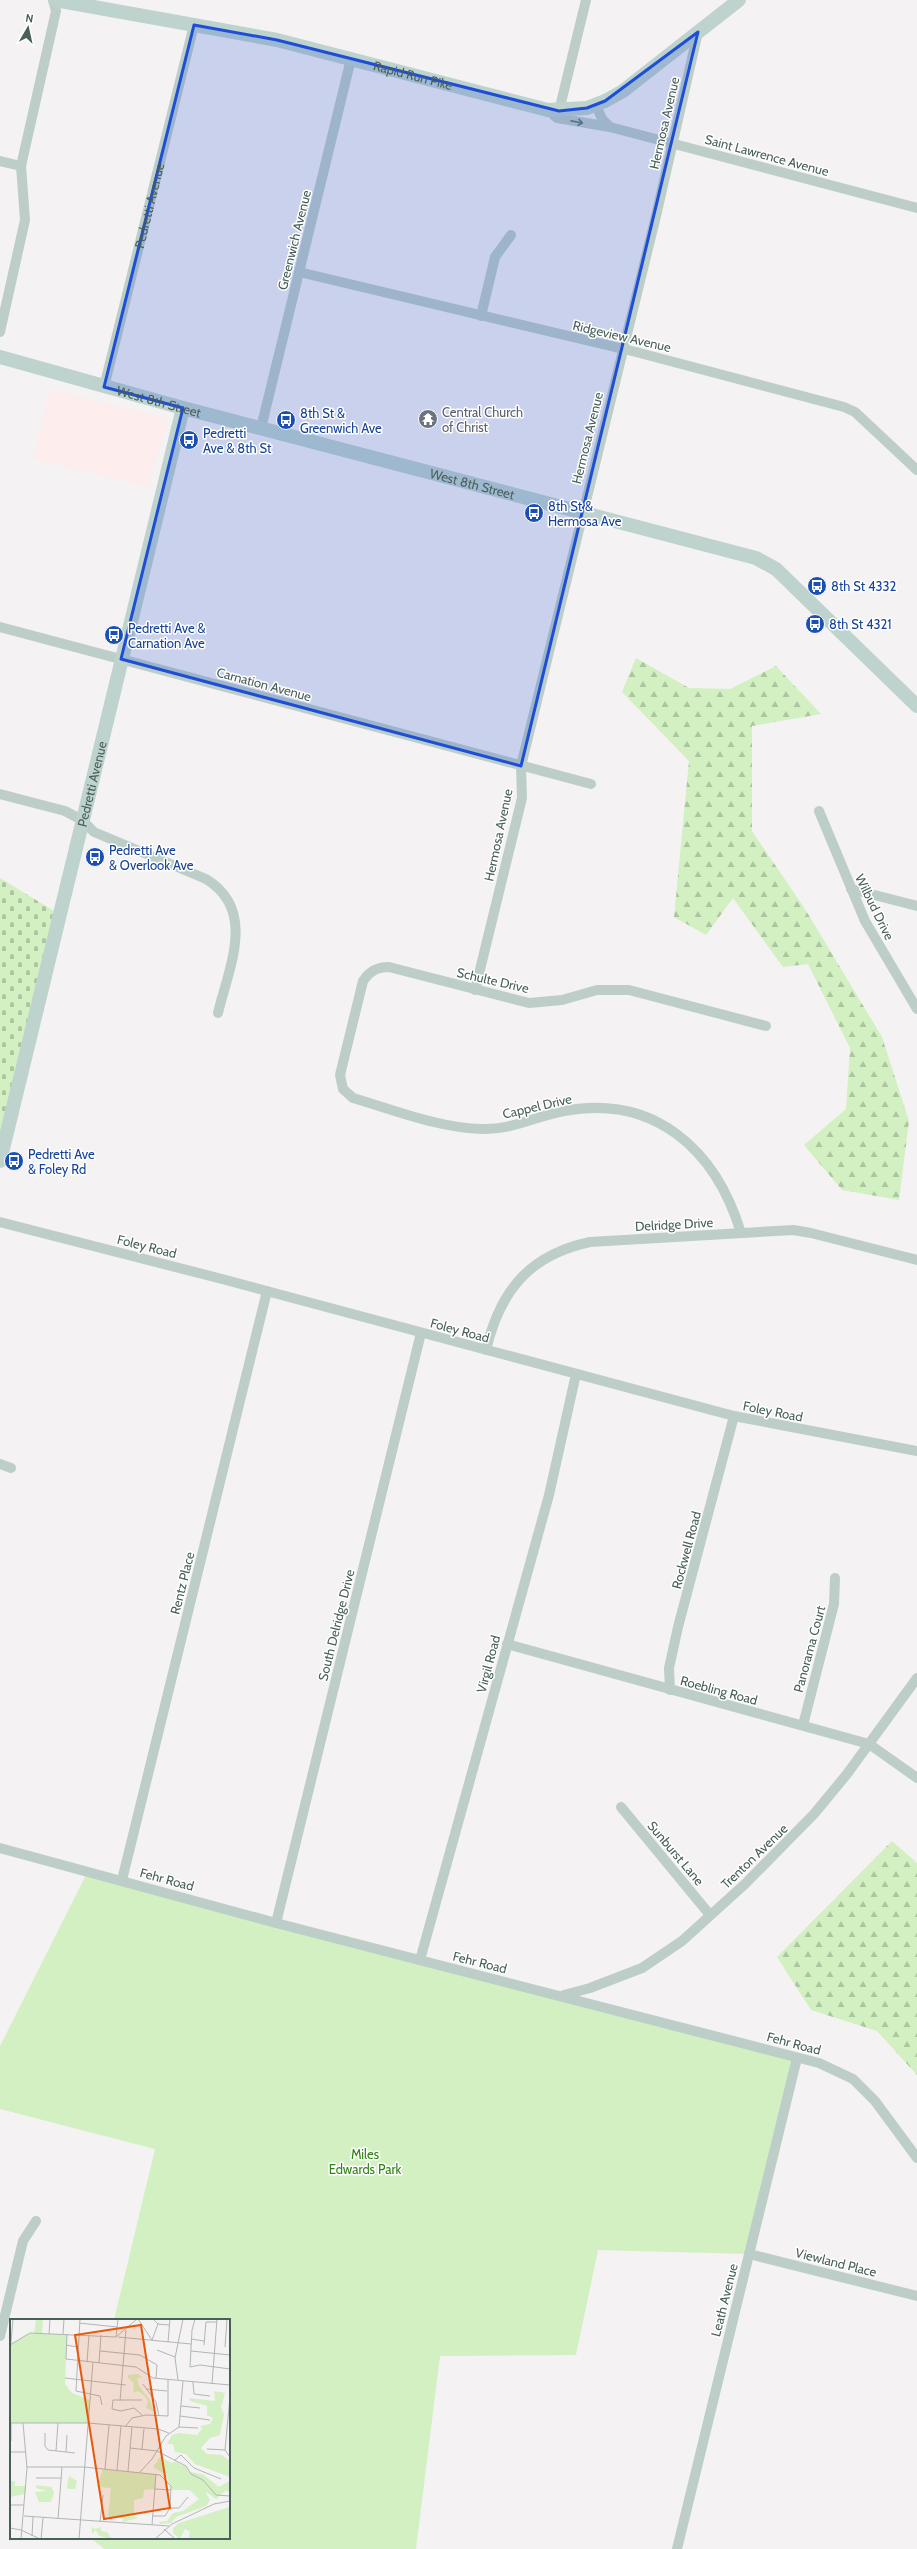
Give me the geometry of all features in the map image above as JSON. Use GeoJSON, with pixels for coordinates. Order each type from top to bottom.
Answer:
{"type":"FeatureCollection","features":[{"type":"Feature","properties":{"kind":"street","name":"Rapid Run Pike"},"geometry":{"type":"LineString","coordinates":[[54,0],[277,40],[554,110],[596,106],[623,91],[739,0]]}},
{"type":"Feature","properties":{"kind":"street"},"geometry":{"type":"LineString","coordinates":[[0,332],[25,220],[21,166],[56,11],[54,0]]}},
{"type":"Feature","properties":{"kind":"street"},"geometry":{"type":"LineString","coordinates":[[554,110],[586,0]]}},
{"type":"Feature","properties":{"kind":"street","name":"Pedretti Avenue"},"geometry":{"type":"LineString","coordinates":[[104,387],[194,25]]}},
{"type":"Feature","properties":{"kind":"street","name":"Hermosa Avenue"},"geometry":{"type":"LineString","coordinates":[[475,990],[522,798],[521,766],[673,143],[698,32]]}},
{"type":"Feature","properties":{"kind":"street","name":"Greenwich Avenue"},"geometry":{"type":"LineString","coordinates":[[261,428],[351,59]]}},
{"type":"Feature","properties":{"kind":"street"},"geometry":{"type":"LineString","coordinates":[[596,106],[602,119],[610,127]]}},
{"type":"Feature","properties":{"kind":"street","name":"Saint Lawrence Avenue"},"geometry":{"type":"LineString","coordinates":[[554,110],[557,118],[610,127],[917,208]]}},
{"type":"Feature","properties":{"kind":"street"},"geometry":{"type":"LineString","coordinates":[[0,161],[21,166]]}},
{"type":"Feature","properties":{"kind":"street"},"geometry":{"type":"LineString","coordinates":[[481,316],[496,257],[511,234]]}},
{"type":"Feature","properties":{"kind":"street","name":"Ridgeview Avenue"},"geometry":{"type":"LineString","coordinates":[[299,272],[622,350],[844,407],[855,412],[917,470]]}},
{"type":"Feature","properties":{"kind":"street","name":"West 8th Street"},"geometry":{"type":"LineString","coordinates":[[0,357],[104,387],[766,563],[776,569],[917,706]]}},
{"type":"Feature","properties":{"kind":"street","name":"Pedretti Avenue"},"geometry":{"type":"LineString","coordinates":[[0,1160],[183,408]]}},
{"type":"Feature","properties":{"kind":"street","name":"Carnation Avenue"},"geometry":{"type":"LineString","coordinates":[[0,627],[591,784]]}},
{"type":"Feature","properties":{"kind":"street"},"geometry":{"type":"LineString","coordinates":[[0,794],[65,811],[82,820],[94,832],[206,879],[227,898],[234,915],[236,939],[218,1013]]}},
{"type":"Feature","properties":{"kind":"street","name":"Wilbud Drive"},"geometry":{"type":"LineString","coordinates":[[819,811],[865,921],[917,1009]]}},
{"type":"Feature","properties":{"kind":"street"},"geometry":{"type":"LineString","coordinates":[[851,889],[917,906]]}},
{"type":"Feature","properties":{"kind":"street","name":"Schulte Drive"},"geometry":{"type":"LineString","coordinates":[[353,1098],[343,1089],[340,1075],[363,981],[374,970],[390,967],[515,1000],[543,1003],[597,990],[629,990],[766,1026]]}},
{"type":"Feature","properties":{"kind":"street","name":"Cappel Drive"},"geometry":{"type":"LineString","coordinates":[[353,1098],[446,1124],[483,1129],[523,1124],[563,1111],[584,1108],[611,1109],[648,1118],[680,1136],[704,1158],[727,1195],[740,1233]]}},
{"type":"Feature","properties":{"kind":"street","name":"Foley Road"},"geometry":{"type":"LineString","coordinates":[[0,1222],[267,1291],[734,1416],[917,1451]]}},
{"type":"Feature","properties":{"kind":"street","name":"Delridge Drive"},"geometry":{"type":"LineString","coordinates":[[486,1350],[495,1319],[510,1290],[533,1266],[562,1249],[590,1242],[793,1230],[812,1233],[917,1260]]}},
{"type":"Feature","properties":{"kind":"street","name":"Rentz Place"},"geometry":{"type":"LineString","coordinates":[[122,1880],[267,1291]]}},
{"type":"Feature","properties":{"kind":"street","name":"South Delridge Drive"},"geometry":{"type":"LineString","coordinates":[[276,1923],[421,1333]]}},
{"type":"Feature","properties":{"kind":"street","name":"Virgil Road"},"geometry":{"type":"LineString","coordinates":[[420,1960],[507,1644],[550,1495],[576,1374]]}},
{"type":"Feature","properties":{"kind":"street","name":"Rockwell Road"},"geometry":{"type":"LineString","coordinates":[[670,1690],[669,1668],[678,1627],[734,1416]]}},
{"type":"Feature","properties":{"kind":"street"},"geometry":{"type":"LineString","coordinates":[[0,1464],[12,1468]]}},
{"type":"Feature","properties":{"kind":"street","name":"Panorama Court"},"geometry":{"type":"LineString","coordinates":[[803,1725],[834,1604],[835,1578]]}},
{"type":"Feature","properties":{"kind":"street","name":"Roebling Road"},"geometry":{"type":"LineString","coordinates":[[507,1644],[869,1744],[917,1778]]}},
{"type":"Feature","properties":{"kind":"street","name":"Trenton Avenue"},"geometry":{"type":"LineString","coordinates":[[562,1996],[590,1988],[642,1968],[682,1940],[710,1915],[782,1848],[814,1814],[869,1744],[917,1678]]}},
{"type":"Feature","properties":{"kind":"street","name":"Sunburst Lane"},"geometry":{"type":"LineString","coordinates":[[621,1807],[710,1915]]}},
{"type":"Feature","properties":{"kind":"street","name":"Fehr Road"},"geometry":{"type":"LineString","coordinates":[[0,1848],[276,1923],[819,2063],[853,2079],[875,2101],[917,2158]]}},
{"type":"Feature","properties":{"kind":"street","name":"Leath Avenue"},"geometry":{"type":"LineString","coordinates":[[677,2549],[797,2058]]}},
{"type":"Feature","properties":{"kind":"street"},"geometry":{"type":"LineString","coordinates":[[0,2336],[23,2241],[36,2221]]}},
{"type":"Feature","properties":{"kind":"street","name":"Viewland Place"},"geometry":{"type":"LineString","coordinates":[[749,2254],[917,2296]]}},
{"type":"Feature","properties":{"kind":"highlighted area"},"geometry":{"type":"Polygon","coordinates":[[[194,25],[277,40],[559,111],[587,108],[605,101],[698,32],[521,766],[121,659],[183,408],[104,387],[194,25]]]}},
{"type":"Feature","properties":{"kind":"shaded area"},"geometry":{"type":"Polygon","coordinates":[[[50,389],[165,418],[167,421],[148,487],[33,459],[50,389]]]}},
{"type":"Feature","properties":{"kind":"green space"},"geometry":{"type":"Polygon","coordinates":[[[636,658],[689,688],[730,689],[776,666],[821,714],[752,726],[752,831],[805,909],[882,1037],[909,1121],[899,1200],[842,1190],[804,1145],[846,1109],[850,1048],[808,964],[783,967],[733,898],[706,935],[674,917],[689,761],[622,692],[636,658]]]}},
{"type":"Feature","properties":{"kind":"green space"},"geometry":{"type":"Polygon","coordinates":[[[0,878],[59,914],[0,1161],[0,878]]]}},
{"type":"Feature","properties":{"kind":"green space"},"geometry":{"type":"Polygon","coordinates":[[[892,1841],[917,1863],[917,2075],[877,2031],[811,2010],[777,1957],[892,1841]]]}},
{"type":"Feature","properties":{"kind":"green space","name":"Miles Edwards Park"},"geometry":{"type":"Polygon","coordinates":[[[88,1871],[797,2058],[749,2254],[598,2250],[576,2355],[440,2356],[416,2549],[104,2549],[92,2539],[230,2539],[230,2319],[114,2319],[155,2149],[0,2109],[0,2046],[88,1871]]]}},
{"type":"Feature","properties":{"kind":"place","name":"Central Church of Christ"},"geometry":{"type":"Point","coordinates":[428,419]}},
{"type":"Feature","properties":{"kind":"place","name":"8th St & Greenwich Ave"},"geometry":{"type":"Point","coordinates":[286,420]}},
{"type":"Feature","properties":{"kind":"place","name":"Pedretti Ave & 8th St"},"geometry":{"type":"Point","coordinates":[189,440]}},
{"type":"Feature","properties":{"kind":"place","name":"8th St & Hermosa Ave"},"geometry":{"type":"Point","coordinates":[534,513]}},
{"type":"Feature","properties":{"kind":"place","name":"8th St 4332"},"geometry":{"type":"Point","coordinates":[817,586]}},
{"type":"Feature","properties":{"kind":"place","name":"8th St 4321"},"geometry":{"type":"Point","coordinates":[815,624]}},
{"type":"Feature","properties":{"kind":"place","name":"Pedretti Ave & Carnation Ave"},"geometry":{"type":"Point","coordinates":[114,635]}},
{"type":"Feature","properties":{"kind":"place","name":"Pedretti Ave & Overlook Ave"},"geometry":{"type":"Point","coordinates":[95,857]}},
{"type":"Feature","properties":{"kind":"place","name":"Pedretti Ave & Foley Rd"},"geometry":{"type":"Point","coordinates":[14,1161]}}]}
